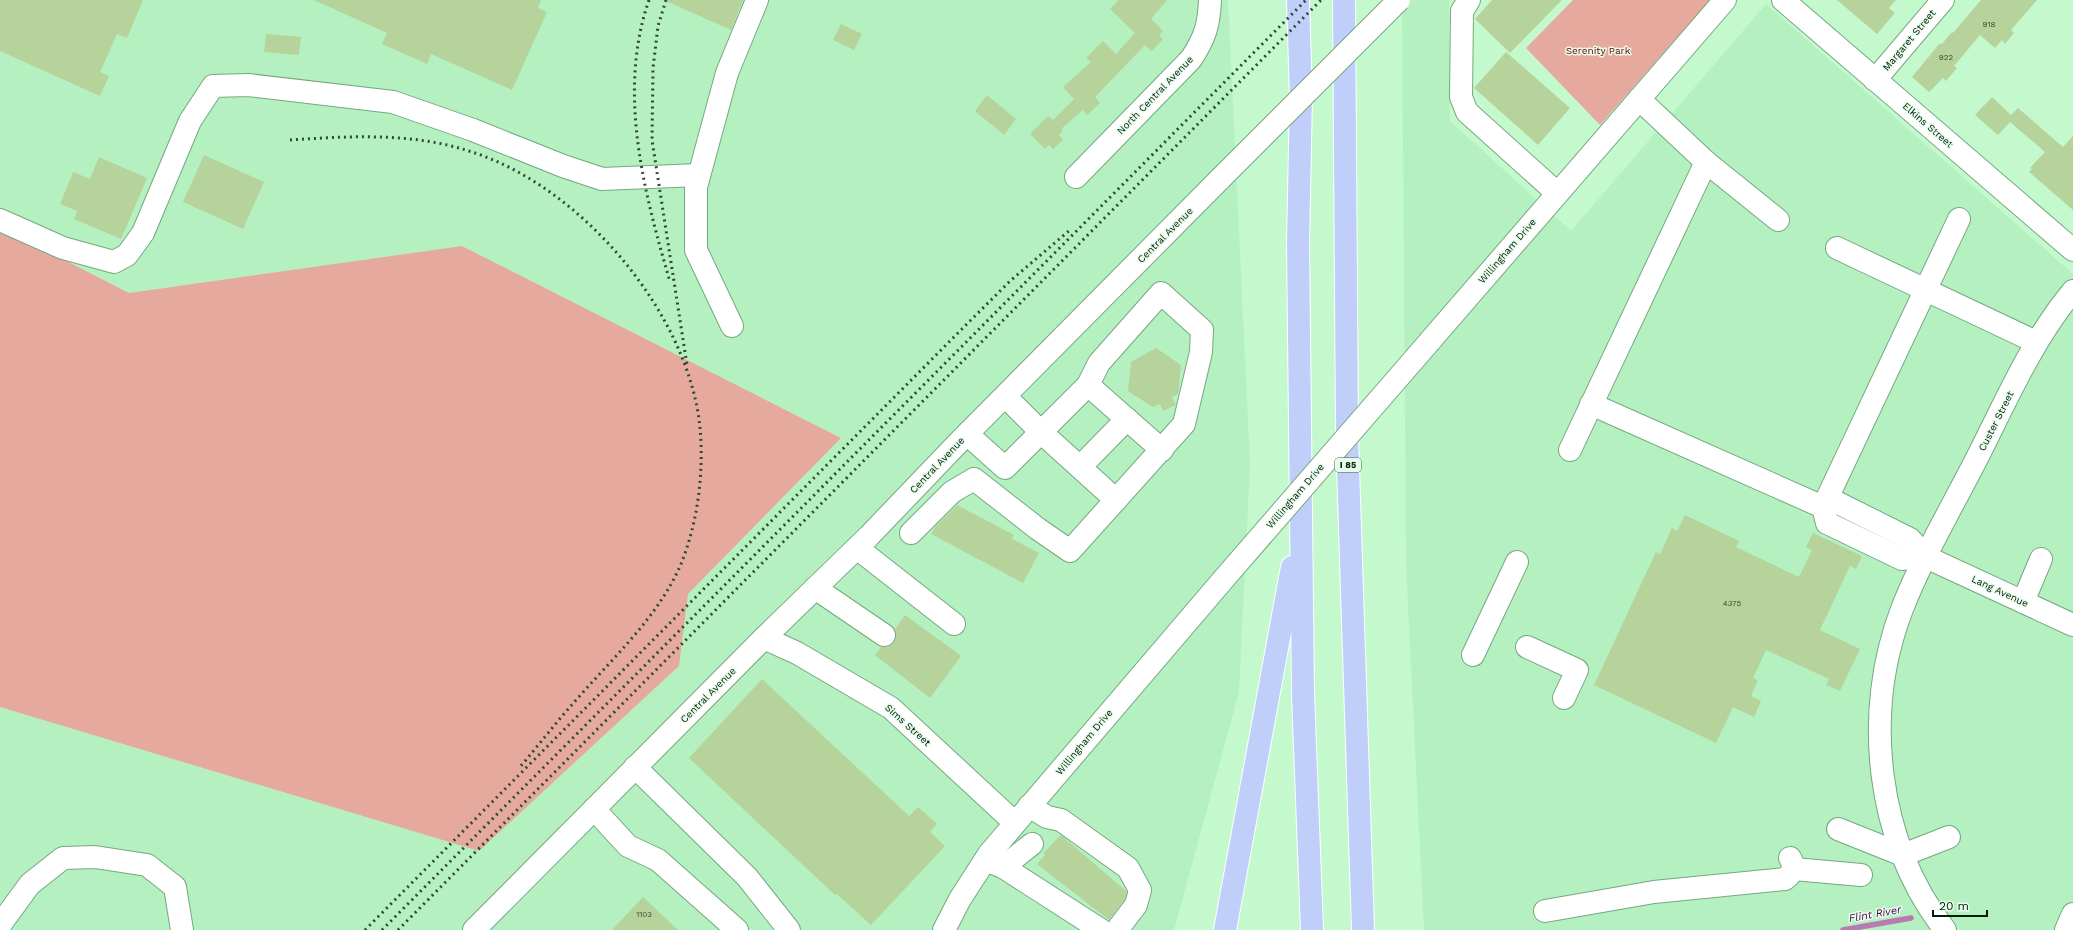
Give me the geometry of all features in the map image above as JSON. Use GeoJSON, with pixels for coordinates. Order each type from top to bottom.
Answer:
{"type":"FeatureCollection","features":[{"type":"Feature","properties":{"kind":"highway"},"geometry":{"type":"LineString","coordinates":[[1298,0],[1301,98],[1298,243],[1303,694],[1312,930]]}},
{"type":"Feature","properties":{"kind":"highway","name":"I 85"},"geometry":{"type":"LineString","coordinates":[[1344,0],[1347,436],[1363,930]]}},
{"type":"Feature","properties":{"kind":"highway"},"geometry":{"type":"LineString","coordinates":[[1224,930],[1301,521]]}},
{"type":"Feature","properties":{"kind":"street"},"geometry":{"type":"LineString","coordinates":[[732,326],[696,250],[696,186],[727,73],[757,0]]}},
{"type":"Feature","properties":{"kind":"street","name":"North Central Avenue"},"geometry":{"type":"LineString","coordinates":[[1076,177],[1191,59],[1202,42],[1209,23],[1210,0]]}},
{"type":"Feature","properties":{"kind":"street","name":"Central Avenue"},"geometry":{"type":"LineString","coordinates":[[474,930],[764,638],[857,548],[1005,396],[1399,0]]}},
{"type":"Feature","properties":{"kind":"street"},"geometry":{"type":"LineString","coordinates":[[1469,0],[1462,11],[1461,97],[1467,112],[1557,193]]}},
{"type":"Feature","properties":{"kind":"street","name":"Willingham Drive"},"geometry":{"type":"LineString","coordinates":[[944,930],[994,864],[1015,823],[1037,825],[1222,581],[1724,0]]}},
{"type":"Feature","properties":{"kind":"street","name":"Elkins Street"},"geometry":{"type":"LineString","coordinates":[[1783,0],[2073,250]]}},
{"type":"Feature","properties":{"kind":"street","name":"Margaret Street"},"geometry":{"type":"LineString","coordinates":[[1875,80],[1943,0]]}},
{"type":"Feature","properties":{"kind":"street"},"geometry":{"type":"LineString","coordinates":[[0,220],[63,248],[114,262],[127,255],[143,233],[190,121],[213,86],[248,85],[393,102],[473,130],[563,166],[602,178],[699,175]]}},
{"type":"Feature","properties":{"kind":"street"},"geometry":{"type":"LineString","coordinates":[[1638,99],[1706,162],[1778,220]]}},
{"type":"Feature","properties":{"kind":"street"},"geometry":{"type":"LineString","coordinates":[[1570,450],[1706,162]]}},
{"type":"Feature","properties":{"kind":"street"},"geometry":{"type":"LineString","coordinates":[[1926,557],[1902,559],[1827,523],[1823,507],[1959,219]]}},
{"type":"Feature","properties":{"kind":"street"},"geometry":{"type":"LineString","coordinates":[[1837,248],[2036,342]]}},
{"type":"Feature","properties":{"kind":"street","name":"Custer Street"},"geometry":{"type":"LineString","coordinates":[[1945,930],[1934,916],[1903,855],[1891,819],[1881,766],[1880,713],[1887,660],[1902,609],[1926,557],[2036,342],[2059,308],[2073,291]]}},
{"type":"Feature","properties":{"kind":"street"},"geometry":{"type":"LineString","coordinates":[[911,533],[952,492],[974,479],[986,489],[1038,530],[1070,551],[1184,424],[1201,352],[1202,330],[1161,293],[1099,363],[1088,385],[986,489]]}},
{"type":"Feature","properties":{"kind":"street"},"geometry":{"type":"LineString","coordinates":[[1088,385],[1162,450]]}},
{"type":"Feature","properties":{"kind":"street"},"geometry":{"type":"LineString","coordinates":[[1005,396],[1116,500]]}},
{"type":"Feature","properties":{"kind":"street"},"geometry":{"type":"LineString","coordinates":[[1591,404],[1823,507]]}},
{"type":"Feature","properties":{"kind":"street"},"geometry":{"type":"LineString","coordinates":[[1080,467],[1127,419]]}},
{"type":"Feature","properties":{"kind":"street"},"geometry":{"type":"LineString","coordinates":[[968,434],[1006,468]]}},
{"type":"Feature","properties":{"kind":"street"},"geometry":{"type":"LineString","coordinates":[[857,548],[954,624]]}},
{"type":"Feature","properties":{"kind":"street","name":"Lang Avenue"},"geometry":{"type":"LineString","coordinates":[[1926,557],[2073,625]]}},
{"type":"Feature","properties":{"kind":"street"},"geometry":{"type":"LineString","coordinates":[[2023,602],[2041,559]]}},
{"type":"Feature","properties":{"kind":"street"},"geometry":{"type":"LineString","coordinates":[[1473,655],[1517,562]]}},
{"type":"Feature","properties":{"kind":"street"},"geometry":{"type":"LineString","coordinates":[[815,588],[884,635]]}},
{"type":"Feature","properties":{"kind":"street","name":"Sims Street"},"geometry":{"type":"LineString","coordinates":[[764,638],[797,653],[891,708],[1015,823]]}},
{"type":"Feature","properties":{"kind":"street"},"geometry":{"type":"LineString","coordinates":[[1527,647],[1577,670],[1564,698]]}},
{"type":"Feature","properties":{"kind":"street"},"geometry":{"type":"LineString","coordinates":[[635,767],[747,877],[789,930]]}},
{"type":"Feature","properties":{"kind":"street"},"geometry":{"type":"LineString","coordinates":[[594,809],[628,846],[658,860],[737,930]]}},
{"type":"Feature","properties":{"kind":"street"},"geometry":{"type":"LineString","coordinates":[[1101,930],[994,864],[1037,825],[1061,820],[1128,868],[1140,890],[1136,905],[1117,930]]}},
{"type":"Feature","properties":{"kind":"street"},"geometry":{"type":"LineString","coordinates":[[1838,829],[1903,855],[1949,837]]}},
{"type":"Feature","properties":{"kind":"street"},"geometry":{"type":"LineString","coordinates":[[0,925],[30,884],[63,858],[95,857],[147,865],[175,887],[182,930]]}},
{"type":"Feature","properties":{"kind":"street"},"geometry":{"type":"LineString","coordinates":[[1545,911],[1654,892],[1785,880],[1792,863],[1861,875]]}},
{"type":"Feature","properties":{"kind":"street"},"geometry":{"type":"LineString","coordinates":[[2066,930],[2073,914]]}},
{"type":"Feature","properties":{"kind":"shaded area"},"geometry":{"type":"Polygon","coordinates":[[[0,0],[1228,0],[1250,464],[1239,692],[1174,930],[0,930],[0,707],[479,851],[679,666],[688,594],[841,438],[462,246],[129,293],[0,227],[0,0]]]}},
{"type":"Feature","properties":{"kind":"shaded area"},"geometry":{"type":"Polygon","coordinates":[[[1402,0],[1449,0],[1450,121],[1571,231],[1766,4],[2073,274],[2073,930],[1424,930],[1406,565],[1402,0]]]}},
{"type":"Feature","properties":{"kind":"green space","name":"Serenity Park"},"geometry":{"type":"Polygon","coordinates":[[[1573,0],[1710,0],[1600,125],[1526,48],[1573,0]]]}},
{"type":"Feature","properties":{"kind":"green space"},"geometry":{"type":"Polygon","coordinates":[[[0,227],[129,293],[462,246],[841,438],[688,594],[679,666],[479,851],[0,707],[0,227]]]}},
{"type":"Feature","properties":{"kind":"building"},"geometry":{"type":"Polygon","coordinates":[[[0,0],[143,0],[127,38],[117,34],[100,72],[109,76],[100,96],[0,51],[0,0]]]}},
{"type":"Feature","properties":{"kind":"building"},"geometry":{"type":"Polygon","coordinates":[[[314,0],[541,0],[538,8],[547,12],[512,90],[431,54],[427,64],[382,44],[387,33],[314,0]]]}},
{"type":"Feature","properties":{"kind":"building"},"geometry":{"type":"Polygon","coordinates":[[[664,0],[743,0],[731,30],[664,0]]]}},
{"type":"Feature","properties":{"kind":"building"},"geometry":{"type":"Polygon","coordinates":[[[1119,0],[1167,0],[1151,19],[1163,31],[1159,35],[1163,39],[1152,51],[1145,45],[1095,97],[1100,103],[1087,115],[1083,110],[1061,129],[1063,130],[1059,135],[1063,140],[1053,149],[1049,145],[1045,149],[1030,134],[1048,116],[1053,120],[1074,99],[1063,87],[1091,62],[1086,58],[1103,41],[1116,54],[1135,33],[1110,9],[1119,0]]]}},
{"type":"Feature","properties":{"kind":"building"},"geometry":{"type":"Polygon","coordinates":[[[1492,0],[1562,0],[1510,53],[1475,19],[1492,0]]]}},
{"type":"Feature","properties":{"kind":"building"},"geometry":{"type":"Polygon","coordinates":[[[1837,0],[1896,0],[1889,8],[1895,13],[1877,34],[1837,0]]]}},
{"type":"Feature","properties":{"kind":"building"},"geometry":{"type":"Polygon","coordinates":[[[1981,0],[2037,0],[2011,30],[2014,33],[2005,44],[2002,40],[1995,48],[1980,35],[1954,66],[1957,68],[1946,81],[1943,78],[1929,92],[1912,77],[1940,43],[1941,45],[1952,32],[1953,33],[1981,0]]]}},
{"type":"Feature","properties":{"kind":"building"},"geometry":{"type":"Polygon","coordinates":[[[841,24],[862,34],[854,50],[833,40],[841,24]]]}},
{"type":"Feature","properties":{"kind":"building"},"geometry":{"type":"Polygon","coordinates":[[[266,34],[301,37],[299,55],[264,52],[266,34]]]}},
{"type":"Feature","properties":{"kind":"building"},"geometry":{"type":"Polygon","coordinates":[[[1506,52],[1570,108],[1538,145],[1474,88],[1506,52]]]}},
{"type":"Feature","properties":{"kind":"building"},"geometry":{"type":"Polygon","coordinates":[[[987,95],[1016,119],[1004,135],[975,111],[987,95]]]}},
{"type":"Feature","properties":{"kind":"building"},"geometry":{"type":"Polygon","coordinates":[[[1992,97],[2011,115],[2018,108],[2063,147],[2073,136],[2073,210],[2029,172],[2032,169],[2030,168],[2045,152],[2010,122],[1998,135],[1975,115],[1992,97]]]}},
{"type":"Feature","properties":{"kind":"building"},"geometry":{"type":"Polygon","coordinates":[[[204,155],[264,182],[243,229],[183,202],[204,155]]]}},
{"type":"Feature","properties":{"kind":"building"},"geometry":{"type":"Polygon","coordinates":[[[99,157],[147,178],[121,239],[74,219],[77,211],[60,204],[73,172],[90,179],[99,157]]]}},
{"type":"Feature","properties":{"kind":"building"},"geometry":{"type":"Polygon","coordinates":[[[1156,348],[1181,365],[1178,394],[1172,397],[1176,405],[1163,411],[1160,404],[1153,407],[1128,391],[1131,362],[1156,348]]]}},
{"type":"Feature","properties":{"kind":"building"},"geometry":{"type":"Polygon","coordinates":[[[957,505],[1014,535],[1012,539],[1039,553],[1023,583],[931,534],[936,526],[957,505]]]}},
{"type":"Feature","properties":{"kind":"building"},"geometry":{"type":"Polygon","coordinates":[[[1685,515],[1739,541],[1736,547],[1799,577],[1812,550],[1806,547],[1813,533],[1862,556],[1856,569],[1850,566],[1820,630],[1860,649],[1840,691],[1826,685],[1829,679],[1766,650],[1753,678],[1758,680],[1751,696],[1761,701],[1754,717],[1733,707],[1716,743],[1594,685],[1656,552],[1660,554],[1672,528],[1677,531],[1685,515]]]}},
{"type":"Feature","properties":{"kind":"building"},"geometry":{"type":"Polygon","coordinates":[[[905,615],[961,656],[930,698],[875,655],[881,647],[889,646],[894,642],[896,636],[895,629],[905,615]]]}},
{"type":"Feature","properties":{"kind":"building"},"geometry":{"type":"Polygon","coordinates":[[[762,679],[909,816],[918,807],[937,824],[930,832],[945,846],[871,925],[837,894],[835,895],[689,758],[762,679]]]}},
{"type":"Feature","properties":{"kind":"building"},"geometry":{"type":"Polygon","coordinates":[[[1061,835],[1127,892],[1125,899],[1109,920],[1037,864],[1045,855],[1043,853],[1061,835]]]}},
{"type":"Feature","properties":{"kind":"building"},"geometry":{"type":"Polygon","coordinates":[[[643,897],[678,930],[612,930],[643,897]]]}},
{"type":"Feature","properties":{"kind":"waterway","name":"Flint River"},"geometry":{"type":"LineString","coordinates":[[1843,930],[1911,918]]}},
{"type":"Feature","properties":{"kind":"railway"},"geometry":{"type":"LineString","coordinates":[[649,0],[640,35],[635,70],[635,106],[643,177],[651,213],[670,282]]}},
{"type":"Feature","properties":{"kind":"railway"},"geometry":{"type":"LineString","coordinates":[[666,0],[658,26],[653,68],[652,140],[687,365]]}},
{"type":"Feature","properties":{"kind":"railway"},"geometry":{"type":"LineString","coordinates":[[382,930],[1306,0]]}},
{"type":"Feature","properties":{"kind":"railway"},"geometry":{"type":"LineString","coordinates":[[398,930],[1321,0]]}},
{"type":"Feature","properties":{"kind":"railway"},"geometry":{"type":"LineString","coordinates":[[290,140],[337,137],[383,137],[430,142],[452,146],[475,153],[515,170],[554,195],[590,225],[624,261],[652,300],[675,341],[691,384],[700,427],[701,461],[696,514],[681,564],[672,582],[651,615],[568,709],[520,767]]}},
{"type":"Feature","properties":{"kind":"railway"},"geometry":{"type":"LineString","coordinates":[[365,930],[1010,281],[1070,230]]}}]}
